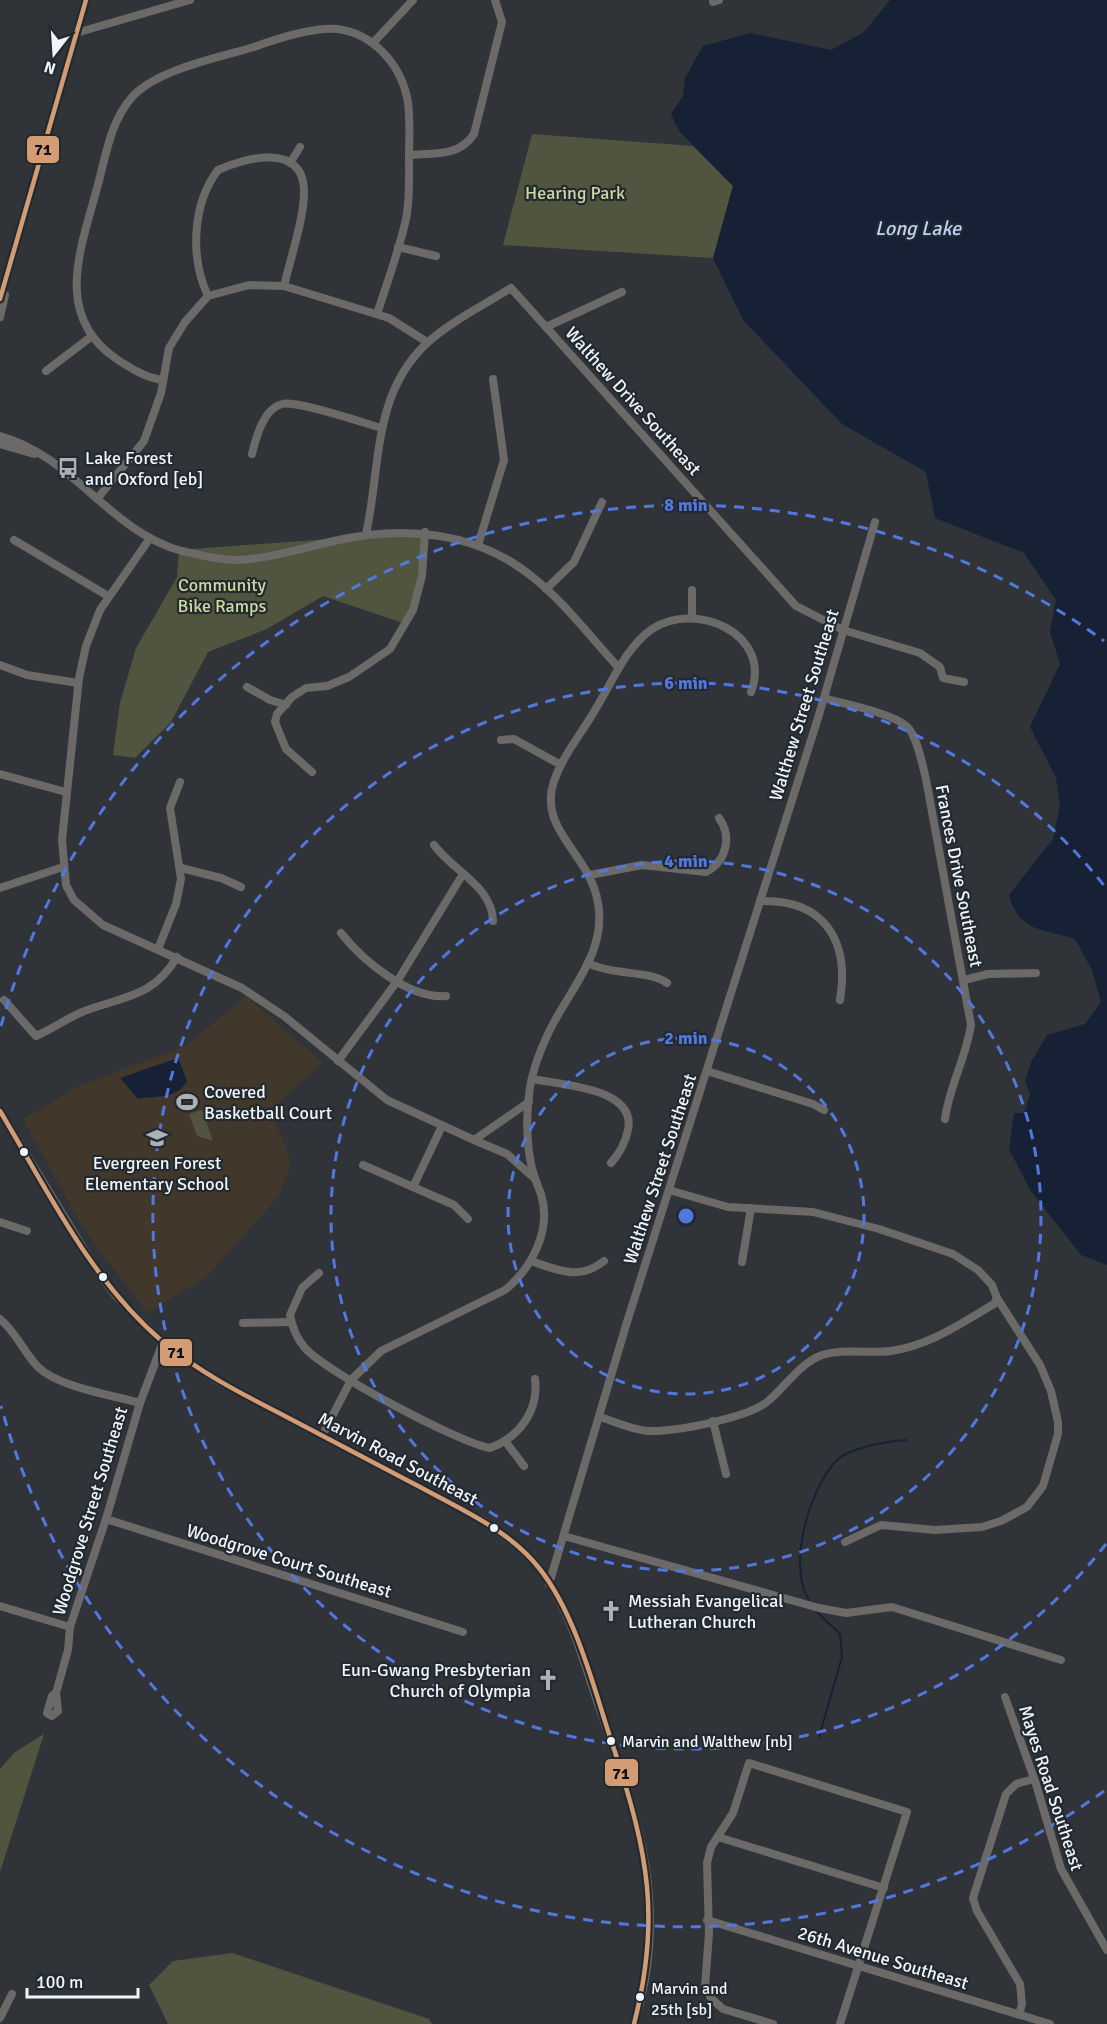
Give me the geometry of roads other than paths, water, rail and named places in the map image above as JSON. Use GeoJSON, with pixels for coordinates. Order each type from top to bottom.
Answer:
{"type":"FeatureCollection","features":[{"type":"Feature","properties":{"kind":"street"},"geometry":{"type":"LineString","coordinates":[[0,317],[6,285],[86,0]]}},
{"type":"Feature","properties":{"kind":"street"},"geometry":{"type":"LineString","coordinates":[[76,33],[190,0]]}},
{"type":"Feature","properties":{"kind":"street"},"geometry":{"type":"LineString","coordinates":[[372,43],[413,0]]}},
{"type":"Feature","properties":{"kind":"street"},"geometry":{"type":"LineString","coordinates":[[409,155],[452,152],[463,147],[474,134],[502,22],[495,0]]}},
{"type":"Feature","properties":{"kind":"street"},"geometry":{"type":"LineString","coordinates":[[163,380],[153,379],[129,367],[100,346],[92,336],[77,303],[76,271],[117,119],[134,96],[154,80],[299,33],[325,29],[345,30],[372,43],[390,59],[407,95],[409,155],[406,217],[377,314]]}},
{"type":"Feature","properties":{"kind":"street"},"geometry":{"type":"LineString","coordinates":[[291,163],[300,147]]}},
{"type":"Feature","properties":{"kind":"street"},"geometry":{"type":"LineString","coordinates":[[208,296],[199,278],[196,239],[203,202],[213,176],[218,170],[227,166],[264,156],[278,157],[291,163],[302,176],[304,198],[284,286]]}},
{"type":"Feature","properties":{"kind":"street"},"geometry":{"type":"LineString","coordinates":[[398,247],[436,256]]}},
{"type":"Feature","properties":{"kind":"street"},"geometry":{"type":"LineString","coordinates":[[0,299],[6,285]]}},
{"type":"Feature","properties":{"kind":"street"},"geometry":{"type":"LineString","coordinates":[[97,499],[144,441],[156,408],[169,348],[208,296],[249,285],[284,286],[377,314],[413,331],[427,342],[396,381],[382,428],[366,534]]}},
{"type":"Feature","properties":{"kind":"street","name":"Walthew Drive Southeast"},"geometry":{"type":"LineString","coordinates":[[427,342],[511,288],[796,606],[843,630],[920,653],[940,666],[943,678],[964,682]]}},
{"type":"Feature","properties":{"kind":"street"},"geometry":{"type":"LineString","coordinates":[[546,327],[622,292]]}},
{"type":"Feature","properties":{"kind":"street"},"geometry":{"type":"LineString","coordinates":[[46,371],[92,336]]}},
{"type":"Feature","properties":{"kind":"street"},"geometry":{"type":"LineString","coordinates":[[478,545],[504,460],[493,379]]}},
{"type":"Feature","properties":{"kind":"street"},"geometry":{"type":"LineString","coordinates":[[252,454],[257,433],[270,412],[281,404],[298,404],[382,428]]}},
{"type":"Feature","properties":{"kind":"street"},"geometry":{"type":"LineString","coordinates":[[0,436],[24,443],[130,526],[150,538],[179,550],[237,560],[366,534],[425,532],[478,545],[511,561],[546,589],[619,668]]}},
{"type":"Feature","properties":{"kind":"street"},"geometry":{"type":"LineString","coordinates":[[0,444],[47,459]]}},
{"type":"Feature","properties":{"kind":"street"},"geometry":{"type":"LineString","coordinates":[[546,589],[574,562],[602,502]]}},
{"type":"Feature","properties":{"kind":"street","name":"Walthew Street Southeast"},"geometry":{"type":"LineString","coordinates":[[549,1584],[669,1190],[824,698],[875,522]]}},
{"type":"Feature","properties":{"kind":"street"},"geometry":{"type":"LineString","coordinates":[[312,772],[286,749],[275,722],[278,714],[292,697],[306,688],[327,686],[349,677],[390,649],[413,610],[422,576],[425,532]]}},
{"type":"Feature","properties":{"kind":"street"},"geometry":{"type":"LineString","coordinates":[[150,538],[108,596],[86,646],[78,683],[66,792],[63,867],[66,885],[83,910],[103,925],[177,957],[260,999],[387,1100],[507,1154],[535,1178]]}},
{"type":"Feature","properties":{"kind":"street"},"geometry":{"type":"LineString","coordinates":[[14,540],[108,596]]}},
{"type":"Feature","properties":{"kind":"street"},"geometry":{"type":"LineString","coordinates":[[692,590],[692,618]]}},
{"type":"Feature","properties":{"kind":"street"},"geometry":{"type":"LineString","coordinates":[[322,1436],[351,1380],[390,1345],[505,1290],[517,1280],[531,1261],[539,1243],[543,1210],[526,1133],[533,1079],[550,1030],[588,963],[600,925],[596,890],[590,875],[558,829],[549,808],[550,795],[561,765],[619,668],[640,639],[653,629],[670,621],[692,618],[730,629],[755,658],[757,670],[751,692]]}},
{"type":"Feature","properties":{"kind":"street"},"geometry":{"type":"LineString","coordinates":[[0,665],[27,675],[78,683]]}},
{"type":"Feature","properties":{"kind":"street"},"geometry":{"type":"LineString","coordinates":[[247,687],[270,700],[286,705]]}},
{"type":"Feature","properties":{"kind":"street","name":"Frances Drive Southeast"},"geometry":{"type":"LineString","coordinates":[[824,698],[884,716],[910,729],[926,779],[971,1025],[967,1051],[947,1104],[945,1119]]}},
{"type":"Feature","properties":{"kind":"street"},"geometry":{"type":"LineString","coordinates":[[501,740],[514,739],[561,765]]}},
{"type":"Feature","properties":{"kind":"street"},"geometry":{"type":"LineString","coordinates":[[0,774],[66,792]]}},
{"type":"Feature","properties":{"kind":"street"},"geometry":{"type":"LineString","coordinates":[[158,949],[176,904],[181,868],[170,808],[180,782]]}},
{"type":"Feature","properties":{"kind":"street"},"geometry":{"type":"LineString","coordinates":[[590,875],[642,865],[706,872],[718,864],[726,845],[727,829],[719,818]]}},
{"type":"Feature","properties":{"kind":"street"},"geometry":{"type":"LineString","coordinates":[[434,845],[443,858],[484,893],[492,906],[493,921]]}},
{"type":"Feature","properties":{"kind":"street"},"geometry":{"type":"LineString","coordinates":[[0,888],[63,867]]}},
{"type":"Feature","properties":{"kind":"street"},"geometry":{"type":"LineString","coordinates":[[181,868],[221,878],[241,887]]}},
{"type":"Feature","properties":{"kind":"street"},"geometry":{"type":"LineString","coordinates":[[338,1061],[398,980],[463,874]]}},
{"type":"Feature","properties":{"kind":"street"},"geometry":{"type":"LineString","coordinates":[[760,901],[782,900],[797,904],[815,912],[826,921],[840,962],[843,981],[840,1000]]}},
{"type":"Feature","properties":{"kind":"street"},"geometry":{"type":"LineString","coordinates":[[341,933],[356,952],[398,980],[424,995],[446,996]]}},
{"type":"Feature","properties":{"kind":"street"},"geometry":{"type":"LineString","coordinates":[[4,1000],[36,1036],[83,1012],[147,990],[168,973],[177,957]]}},
{"type":"Feature","properties":{"kind":"street"},"geometry":{"type":"LineString","coordinates":[[588,963],[613,973],[658,976],[667,982]]}},
{"type":"Feature","properties":{"kind":"street"},"geometry":{"type":"LineString","coordinates":[[964,980],[988,974],[1036,973]]}},
{"type":"Feature","properties":{"kind":"street"},"geometry":{"type":"LineString","coordinates":[[707,1071],[813,1104],[824,1110]]}},
{"type":"Feature","properties":{"kind":"street"},"geometry":{"type":"LineString","coordinates":[[533,1079],[603,1094],[622,1103],[627,1110],[629,1128],[620,1153],[611,1163]]}},
{"type":"Feature","properties":{"kind":"street"},"geometry":{"type":"LineString","coordinates":[[474,1140],[529,1102]]}},
{"type":"Feature","properties":{"kind":"street","name":"Marvin Road Southeast"},"geometry":{"type":"LineString","coordinates":[[0,1111],[96,1269],[116,1296],[163,1342],[216,1380],[484,1521],[523,1551],[549,1584],[561,1604],[591,1682],[625,1779],[643,1844],[650,1892],[650,1928],[643,1995],[634,2024]]}},
{"type":"Feature","properties":{"kind":"street"},"geometry":{"type":"LineString","coordinates":[[413,1187],[442,1126]]}},
{"type":"Feature","properties":{"kind":"street"},"geometry":{"type":"LineString","coordinates":[[363,1165],[454,1205],[468,1219]]}},
{"type":"Feature","properties":{"kind":"street"},"geometry":{"type":"LineString","coordinates":[[669,1190],[728,1207],[813,1212],[953,1254],[978,1270],[995,1290],[997,1298],[1040,1365],[1051,1391],[1058,1422],[1049,1469],[1035,1499],[1014,1515],[982,1527],[935,1530],[882,1525],[845,1542]]}},
{"type":"Feature","properties":{"kind":"street"},"geometry":{"type":"LineString","coordinates":[[742,1262],[751,1208]]}},
{"type":"Feature","properties":{"kind":"street"},"geometry":{"type":"LineString","coordinates":[[0,1222],[27,1231]]}},
{"type":"Feature","properties":{"kind":"street"},"geometry":{"type":"LineString","coordinates":[[531,1261],[576,1275],[594,1269],[604,1262]]}},
{"type":"Feature","properties":{"kind":"street"},"geometry":{"type":"LineString","coordinates":[[319,1273],[298,1295],[290,1315],[291,1322],[306,1350],[351,1380],[473,1443],[490,1448],[505,1441],[519,1428],[534,1405],[535,1379]]}},
{"type":"Feature","properties":{"kind":"street"},"geometry":{"type":"LineString","coordinates":[[600,1417],[649,1431],[747,1413],[762,1405],[814,1358],[836,1352],[889,1351],[929,1341],[994,1304],[997,1298]]}},
{"type":"Feature","properties":{"kind":"street"},"geometry":{"type":"LineString","coordinates":[[0,1319],[12,1329],[40,1369],[61,1381],[140,1403]]}},
{"type":"Feature","properties":{"kind":"street"},"geometry":{"type":"LineString","coordinates":[[243,1323],[291,1322]]}},
{"type":"Feature","properties":{"kind":"street","name":"Woodgrove Street Southeast"},"geometry":{"type":"LineString","coordinates":[[56,1692],[68,1650],[70,1627],[106,1519],[140,1403],[163,1342]]}},
{"type":"Feature","properties":{"kind":"street"},"geometry":{"type":"LineString","coordinates":[[713,1421],[726,1474]]}},
{"type":"Feature","properties":{"kind":"street"},"geometry":{"type":"LineString","coordinates":[[505,1441],[524,1466]]}},
{"type":"Feature","properties":{"kind":"street","name":"Woodgrove Court Southeast"},"geometry":{"type":"LineString","coordinates":[[106,1519],[463,1632]]}},
{"type":"Feature","properties":{"kind":"street"},"geometry":{"type":"LineString","coordinates":[[564,1536],[819,1608],[846,1613],[892,1606],[1061,1660]]}},
{"type":"Feature","properties":{"kind":"street"},"geometry":{"type":"LineString","coordinates":[[0,1606],[70,1627]]}},
{"type":"Feature","properties":{"kind":"street","name":"Mayes Road Southeast"},"geometry":{"type":"LineString","coordinates":[[1005,1697],[1034,1779],[1061,1869],[1107,1950]]}},
{"type":"Feature","properties":{"kind":"street"},"geometry":{"type":"LineString","coordinates":[[773,2024],[723,2009],[711,1998],[705,1986],[709,1933],[707,1863],[711,1847],[733,1813],[749,1763],[907,1812],[840,2024]]}},
{"type":"Feature","properties":{"kind":"street"},"geometry":{"type":"LineString","coordinates":[[1019,2015],[1022,2004],[1020,1984],[977,1911],[973,1898],[1006,1794],[1016,1784],[1034,1779]]}},
{"type":"Feature","properties":{"kind":"street"},"geometry":{"type":"LineString","coordinates":[[718,1837],[884,1888]]}},
{"type":"Feature","properties":{"kind":"street","name":"26th Avenue Southeast"},"geometry":{"type":"LineString","coordinates":[[707,1920],[1050,2024]]}},
{"type":"Feature","properties":{"kind":"street"},"geometry":{"type":"LineString","coordinates":[[0,2018],[12,1994]]}},
{"type":"Feature","properties":{"kind":"water","name":"Long Lake"},"geometry":{"type":"Polygon","coordinates":[[[890,0],[1107,0],[1107,1265],[1081,1255],[1030,1190],[1009,1149],[1014,1113],[1024,1113],[1030,1094],[1025,1081],[1031,1062],[1047,1035],[1085,1024],[1101,1002],[1092,970],[1075,939],[1026,923],[1013,907],[1009,895],[1053,839],[1060,805],[1056,778],[1030,727],[1060,664],[1050,632],[1056,600],[1024,553],[935,518],[926,472],[842,424],[743,320],[713,258],[733,186],[679,131],[671,114],[683,96],[685,78],[703,46],[750,33],[831,50],[864,32],[890,0]]]}},
{"type":"Feature","properties":{"kind":"water"},"geometry":{"type":"Polygon","coordinates":[[[178,1058],[187,1081],[183,1087],[172,1094],[138,1099],[120,1078],[178,1058]]]}},
{"type":"Feature","properties":{"kind":"waterway"},"geometry":{"type":"LineString","coordinates":[[809,1600],[800,1568],[801,1549],[810,1509],[826,1474],[836,1461],[849,1452],[906,1440]]}},
{"type":"Feature","properties":{"kind":"waterway"},"geometry":{"type":"LineString","coordinates":[[815,1610],[840,1634],[842,1657],[819,1737]]}},
{"type":"Feature","properties":{"kind":"place","name":"Lake Forest and Oxford [eb]"},"geometry":{"type":"Point","coordinates":[68,468]}},
{"type":"Feature","properties":{"kind":"place","name":"Covered Basketball Court"},"geometry":{"type":"Point","coordinates":[187,1102]}},
{"type":"Feature","properties":{"kind":"place","name":"Evergreen Forest Elementary School"},"geometry":{"type":"Point","coordinates":[157,1138]}},
{"type":"Feature","properties":{"kind":"place","name":"Messiah Evangelical Lutheran Church"},"geometry":{"type":"Point","coordinates":[611,1611]}},
{"type":"Feature","properties":{"kind":"place","name":"Eun-Gwang Presbyterian Church of Olympia"},"geometry":{"type":"Point","coordinates":[548,1680]}},
{"type":"Feature","properties":{"kind":"place","name":"Marvin and Walthew [nb]"},"geometry":{"type":"Point","coordinates":[611,1741]}},
{"type":"Feature","properties":{"kind":"place","name":"Marvin and 25th [sb]"},"geometry":{"type":"Point","coordinates":[640,1997]}},
{"type":"Feature","properties":{"kind":"park label","name":"Hearing Park"},"geometry":{"type":"Point","coordinates":[575,193]}},
{"type":"Feature","properties":{"kind":"park label","name":"Community Bike Ramps"},"geometry":{"type":"Point","coordinates":[222,595]}}]}
